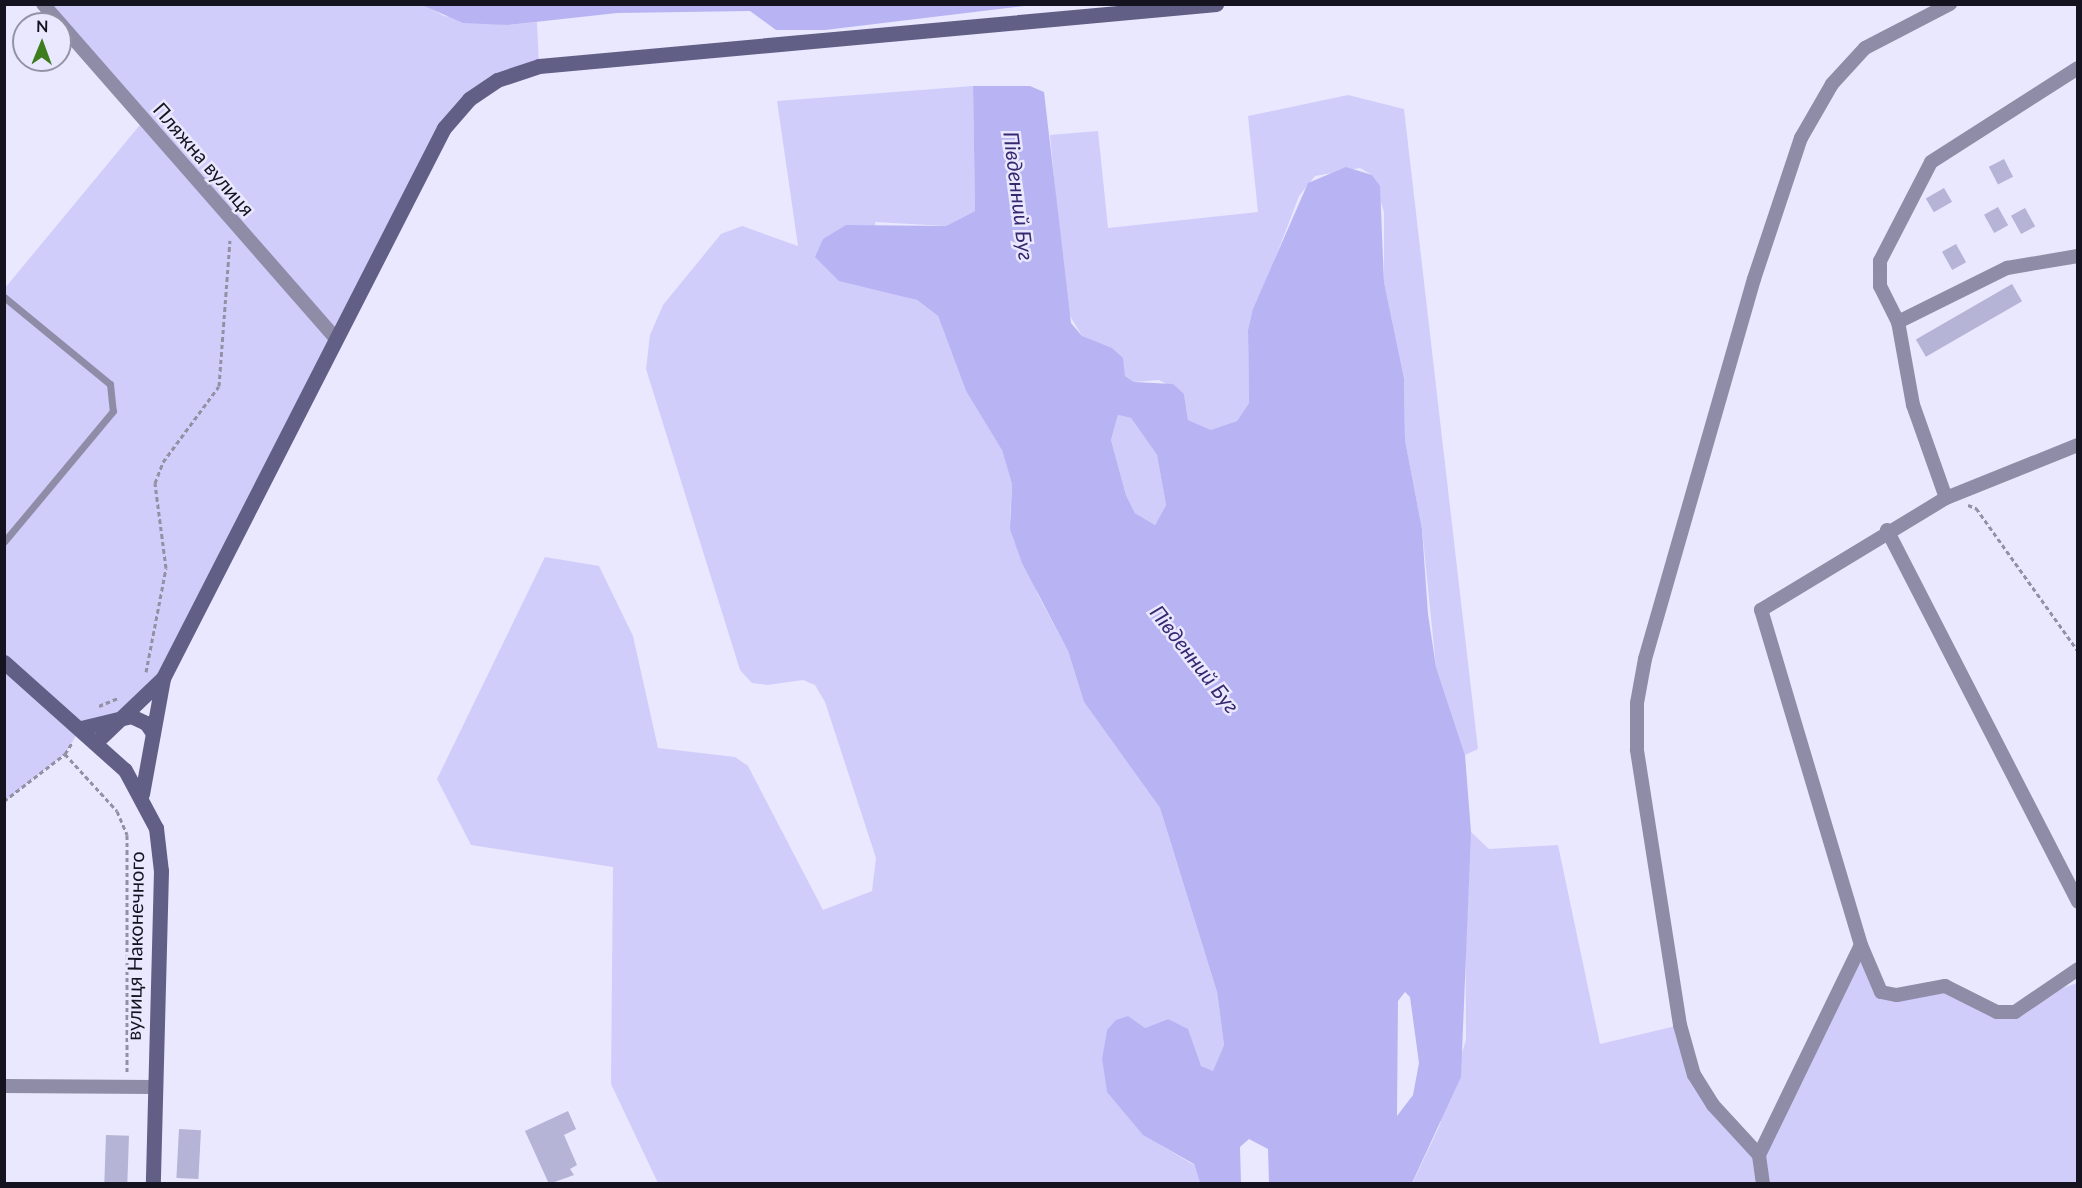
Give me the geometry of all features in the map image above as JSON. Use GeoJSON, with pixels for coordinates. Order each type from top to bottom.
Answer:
{"type":"FeatureCollection","features":[{"type":"Feature","properties":{"kind":"street","name":"Пляжна вулиця"},"geometry":{"type":"LineString","coordinates":[[43,4],[336,339]]}},
{"type":"Feature","properties":{"kind":"street"},"geometry":{"type":"LineString","coordinates":[[142,794],[163,678],[444,128],[497,80],[539,66],[1216,4]]}},
{"type":"Feature","properties":{"kind":"street"},"geometry":{"type":"LineString","coordinates":[[1764,1184],[1759,1155],[1713,1105],[1694,1074],[1680,1025],[1637,749],[1643,670],[1754,279],[1801,138],[1832,84],[1866,48],[1950,4]]}},
{"type":"Feature","properties":{"kind":"street"},"geometry":{"type":"LineString","coordinates":[[1946,498],[1912,405],[1898,322],[1877,273],[1931,162],[2078,68]]}},
{"type":"Feature","properties":{"kind":"street"},"geometry":{"type":"LineString","coordinates":[[1898,322],[2007,268],[2078,256]]}},
{"type":"Feature","properties":{"kind":"street"},"geometry":{"type":"LineString","coordinates":[[2078,445],[1946,498],[1887,530],[1761,610],[1861,945],[1881,992],[1897,995],[1945,986],[1997,1012],[2015,1012],[2078,969]]}},
{"type":"Feature","properties":{"kind":"street"},"geometry":{"type":"LineString","coordinates":[[1887,530],[2078,902]]}},
{"type":"Feature","properties":{"kind":"street","name":"вулиця Наконечного"},"geometry":{"type":"LineString","coordinates":[[4,662],[96,742],[142,794],[156,828],[161,871],[153,1087],[153,1184]]}},
{"type":"Feature","properties":{"kind":"street"},"geometry":{"type":"LineString","coordinates":[[96,742],[118,716],[163,678]]}},
{"type":"Feature","properties":{"kind":"street"},"geometry":{"type":"LineString","coordinates":[[81,728],[118,716],[146,723],[153,733]]}},
{"type":"Feature","properties":{"kind":"street"},"geometry":{"type":"LineString","coordinates":[[1759,1155],[1861,945]]}},
{"type":"Feature","properties":{"kind":"street"},"geometry":{"type":"LineString","coordinates":[[4,1086],[153,1087]]}},
{"type":"Feature","properties":{"kind":"lane"},"geometry":{"type":"LineString","coordinates":[[4,297],[110,384],[113,411],[4,542]]}},
{"type":"Feature","properties":{"kind":"path"},"geometry":{"type":"LineString","coordinates":[[141,695],[166,568],[155,483],[163,462],[219,386],[232,220]]}},
{"type":"Feature","properties":{"kind":"path"},"geometry":{"type":"LineString","coordinates":[[1946,498],[1976,508],[2078,651]]}},
{"type":"Feature","properties":{"kind":"path"},"geometry":{"type":"LineString","coordinates":[[4,801],[65,754],[121,819],[127,835],[127,1087]]}},
{"type":"Feature","properties":{"kind":"shaded area"},"geometry":{"type":"Polygon","coordinates":[[[422,4],[444,16],[507,25],[537,22],[539,66],[497,80],[444,128],[163,678],[118,716],[80,729],[65,754],[5,801],[5,288],[144,120],[72,38],[72,12],[49,12],[43,5],[422,4]]]}},
{"type":"Feature","properties":{"kind":"shaded area"},"geometry":{"type":"Polygon","coordinates":[[[973,86],[975,211],[946,226],[875,222],[878,289],[917,300],[938,316],[966,391],[1002,449],[1012,484],[1010,518],[1038,595],[1068,651],[1084,702],[1160,808],[1217,992],[1224,1045],[1213,1072],[1201,1066],[1168,1019],[1145,1028],[1107,1030],[1102,1058],[1162,1146],[1194,1165],[1200,1183],[658,1183],[611,1084],[613,867],[471,845],[437,779],[545,557],[599,566],[633,636],[658,748],[735,757],[748,766],[823,910],[872,891],[876,858],[825,702],[815,685],[803,680],[767,685],[752,683],[740,670],[646,369],[650,335],[663,305],[721,234],[742,226],[798,246],[777,101],[973,86]]]}},
{"type":"Feature","properties":{"kind":"shaded area"},"geometry":{"type":"Polygon","coordinates":[[[1348,95],[1404,109],[1478,749],[1465,755],[1436,667],[1422,529],[1405,440],[1404,378],[1384,282],[1384,212],[1372,175],[1360,168],[1315,176],[1299,196],[1248,330],[1249,403],[1237,421],[1222,428],[1211,430],[1188,420],[1184,394],[1159,380],[1134,382],[1125,376],[1122,358],[1082,336],[1066,309],[1050,135],[1098,131],[1108,228],[1258,212],[1248,116],[1348,95]]]}},
{"type":"Feature","properties":{"kind":"shaded area"},"geometry":{"type":"Polygon","coordinates":[[[1118,415],[1131,418],[1157,455],[1166,505],[1155,525],[1135,513],[1126,495],[1111,440],[1118,415]]]}},
{"type":"Feature","properties":{"kind":"shaded area"},"geometry":{"type":"Polygon","coordinates":[[[1471,832],[1489,849],[1558,845],[1600,1044],[1680,1025],[1694,1075],[1759,1154],[1861,945],[1881,992],[1945,986],[1997,1012],[2077,983],[2077,1183],[1412,1184],[1439,1127],[1466,1040],[1465,874],[1471,832]]]}},
{"type":"Feature","properties":{"kind":"water"},"geometry":{"type":"Polygon","coordinates":[[[422,5],[1033,5],[825,30],[776,30],[750,11],[617,13],[507,25],[463,23],[422,5]]]}},
{"type":"Feature","properties":{"kind":"water","name":"Південний Буг"},"geometry":{"type":"Polygon","coordinates":[[[973,86],[1030,86],[1044,92],[1071,323],[1082,336],[1112,348],[1123,358],[1125,376],[1134,382],[1173,384],[1184,394],[1188,420],[1211,430],[1237,421],[1249,403],[1248,330],[1253,309],[1308,183],[1346,167],[1372,175],[1380,186],[1384,282],[1404,378],[1405,440],[1422,529],[1428,614],[1436,667],[1465,755],[1471,832],[1461,1077],[1412,1183],[1269,1183],[1268,1149],[1249,1139],[1240,1147],[1241,1183],[1200,1183],[1194,1164],[1143,1135],[1107,1092],[1102,1058],[1107,1030],[1116,1020],[1128,1016],[1145,1028],[1168,1019],[1188,1029],[1201,1066],[1213,1071],[1224,1045],[1217,992],[1160,808],[1084,702],[1068,651],[1022,563],[1010,529],[1012,484],[1002,450],[966,391],[938,316],[917,300],[839,281],[815,257],[823,239],[846,225],[946,226],[975,211],[973,86]],[[1118,415],[1111,440],[1126,495],[1135,513],[1155,525],[1166,505],[1157,455],[1131,418],[1118,415]],[[1405,992],[1398,1001],[1397,1116],[1413,1095],[1419,1063],[1410,997],[1405,992]]]}},
{"type":"Feature","properties":{"kind":"building"},"geometry":{"type":"Polygon","coordinates":[[[2004,159],[2013,177],[1998,185],[1989,167],[2004,159]]]}},
{"type":"Feature","properties":{"kind":"building"},"geometry":{"type":"Polygon","coordinates":[[[1944,188],[1952,202],[1934,212],[1926,198],[1944,188]]]}},
{"type":"Feature","properties":{"kind":"building"},"geometry":{"type":"Polygon","coordinates":[[[1998,207],[2008,225],[1994,233],[1984,215],[1998,207]]]}},
{"type":"Feature","properties":{"kind":"building"},"geometry":{"type":"Polygon","coordinates":[[[2025,208],[2035,226],[2021,234],[2011,216],[2025,208]]]}},
{"type":"Feature","properties":{"kind":"building"},"geometry":{"type":"Polygon","coordinates":[[[1956,244],[1966,262],[1952,270],[1942,252],[1956,244]]]}},
{"type":"Feature","properties":{"kind":"building"},"geometry":{"type":"Polygon","coordinates":[[[2012,284],[2022,301],[1926,357],[1916,340],[2012,284]]]}},
{"type":"Feature","properties":{"kind":"building"},"geometry":{"type":"Polygon","coordinates":[[[568,1111],[576,1129],[564,1135],[577,1165],[570,1169],[574,1175],[549,1184],[525,1131],[568,1111]]]}},
{"type":"Feature","properties":{"kind":"building"},"geometry":{"type":"Polygon","coordinates":[[[179,1129],[201,1130],[198,1179],[176,1178],[179,1129]]]}},
{"type":"Feature","properties":{"kind":"building"},"geometry":{"type":"Polygon","coordinates":[[[106,1135],[129,1136],[127,1184],[104,1184],[106,1135]]]}}]}
